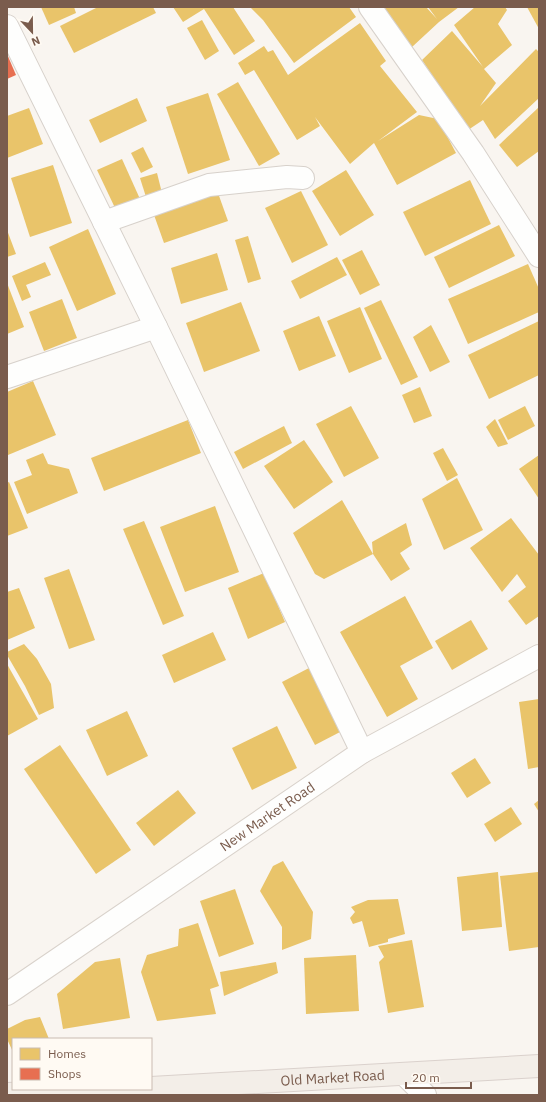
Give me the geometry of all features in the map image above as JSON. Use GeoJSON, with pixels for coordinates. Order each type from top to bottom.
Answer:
{"type":"FeatureCollection","features":[{"type":"Feature","properties":{"kind":"main road","name":"Old Market Road"},"geometry":{"type":"LineString","coordinates":[[152,1088],[200,1091],[539,1066]]}},
{"type":"Feature","properties":{"kind":"main road"},"geometry":{"type":"LineString","coordinates":[[7,1094],[109,1090]]}},
{"type":"Feature","properties":{"kind":"street"},"geometry":{"type":"LineString","coordinates":[[370,7],[473,153],[539,256]]}},
{"type":"Feature","properties":{"kind":"street"},"geometry":{"type":"LineString","coordinates":[[7,26],[156,327],[362,752]]}},
{"type":"Feature","properties":{"kind":"street"},"geometry":{"type":"LineString","coordinates":[[104,222],[209,185],[287,176],[303,178]]}},
{"type":"Feature","properties":{"kind":"street"},"geometry":{"type":"LineString","coordinates":[[7,377],[156,327]]}},
{"type":"Feature","properties":{"kind":"street","name":"New Market Road"},"geometry":{"type":"LineString","coordinates":[[7,994],[362,752],[539,656]]}},
{"type":"Feature","properties":{"kind":"street"},"geometry":{"type":"LineString","coordinates":[[405,1075],[426,1095]]}},
{"type":"Feature","properties":{"kind":"building: Homes"},"geometry":{"type":"Polygon","coordinates":[[[41,7],[74,7],[76,13],[49,25],[41,7]]]}},
{"type":"Feature","properties":{"kind":"building: Homes"},"geometry":{"type":"Polygon","coordinates":[[[98,7],[153,7],[156,13],[74,53],[60,26],[98,7]]]}},
{"type":"Feature","properties":{"kind":"building: Homes"},"geometry":{"type":"Polygon","coordinates":[[[173,7],[233,7],[255,41],[234,55],[204,9],[183,22],[173,7]]]}},
{"type":"Feature","properties":{"kind":"building: Homes"},"geometry":{"type":"Polygon","coordinates":[[[250,7],[349,7],[356,17],[294,63],[263,20],[250,7]]]}},
{"type":"Feature","properties":{"kind":"building: Homes"},"geometry":{"type":"Polygon","coordinates":[[[381,7],[426,7],[437,19],[428,7],[459,7],[439,22],[412,47],[381,7]]]}},
{"type":"Feature","properties":{"kind":"building: Homes"},"geometry":{"type":"Polygon","coordinates":[[[475,7],[505,7],[507,10],[498,24],[512,45],[484,69],[496,83],[480,106],[536,49],[539,52],[539,98],[495,139],[483,120],[468,130],[422,60],[452,31],[483,67],[454,25],[475,7]]]}},
{"type":"Feature","properties":{"kind":"building: Homes"},"geometry":{"type":"Polygon","coordinates":[[[527,7],[539,7],[539,29],[527,7]]]}},
{"type":"Feature","properties":{"kind":"building: Homes"},"geometry":{"type":"Polygon","coordinates":[[[202,20],[219,51],[205,60],[187,28],[202,20]]]}},
{"type":"Feature","properties":{"kind":"building: Homes"},"geometry":{"type":"Polygon","coordinates":[[[360,23],[386,61],[380,66],[417,112],[378,141],[419,115],[438,119],[456,153],[397,185],[374,143],[350,164],[315,117],[320,126],[297,140],[254,70],[245,75],[238,63],[264,46],[268,52],[273,50],[288,75],[360,23]]]}},
{"type":"Feature","properties":{"kind":"building: Homes"},"geometry":{"type":"Polygon","coordinates":[[[238,82],[280,154],[259,166],[217,94],[238,82]]]}},
{"type":"Feature","properties":{"kind":"building: Homes"},"geometry":{"type":"Polygon","coordinates":[[[208,93],[230,160],[188,174],[166,107],[208,93]]]}},
{"type":"Feature","properties":{"kind":"building: Homes"},"geometry":{"type":"Polygon","coordinates":[[[137,98],[147,121],[100,143],[89,120],[137,98]]]}},
{"type":"Feature","properties":{"kind":"building: Homes"},"geometry":{"type":"Polygon","coordinates":[[[539,107],[539,151],[517,167],[499,145],[539,107]]]}},
{"type":"Feature","properties":{"kind":"building: Homes"},"geometry":{"type":"Polygon","coordinates":[[[29,108],[43,144],[7,158],[7,116],[29,108]]]}},
{"type":"Feature","properties":{"kind":"building: Homes"},"geometry":{"type":"Polygon","coordinates":[[[143,147],[153,167],[141,173],[131,153],[143,147]]]}},
{"type":"Feature","properties":{"kind":"building: Homes"},"geometry":{"type":"Polygon","coordinates":[[[122,159],[140,199],[116,210],[97,170],[122,159]]]}},
{"type":"Feature","properties":{"kind":"building: Homes"},"geometry":{"type":"Polygon","coordinates":[[[53,165],[72,223],[30,237],[11,178],[53,165]]]}},
{"type":"Feature","properties":{"kind":"building: Homes"},"geometry":{"type":"Polygon","coordinates":[[[346,170],[374,215],[340,236],[312,191],[346,170]]]}},
{"type":"Feature","properties":{"kind":"building: Homes"},"geometry":{"type":"Polygon","coordinates":[[[157,173],[162,193],[146,197],[140,178],[157,173]]]}},
{"type":"Feature","properties":{"kind":"building: Homes"},"geometry":{"type":"Polygon","coordinates":[[[470,180],[491,224],[425,256],[403,212],[470,180]]]}},
{"type":"Feature","properties":{"kind":"building: Homes"},"geometry":{"type":"Polygon","coordinates":[[[301,191],[328,245],[292,263],[265,208],[301,191]]]}},
{"type":"Feature","properties":{"kind":"building: Homes"},"geometry":{"type":"Polygon","coordinates":[[[218,193],[228,221],[164,243],[154,215],[218,193]]]}},
{"type":"Feature","properties":{"kind":"building: Homes"},"geometry":{"type":"Polygon","coordinates":[[[499,225],[515,256],[449,288],[434,257],[499,225]]]}},
{"type":"Feature","properties":{"kind":"building: Homes"},"geometry":{"type":"Polygon","coordinates":[[[88,229],[116,294],[77,311],[49,247],[88,229]]]}},
{"type":"Feature","properties":{"kind":"building: Homes"},"geometry":{"type":"Polygon","coordinates":[[[7,230],[16,254],[7,257],[7,230]]]}},
{"type":"Feature","properties":{"kind":"building: Homes"},"geometry":{"type":"Polygon","coordinates":[[[248,236],[261,279],[248,283],[235,240],[248,236]]]}},
{"type":"Feature","properties":{"kind":"building: Homes"},"geometry":{"type":"Polygon","coordinates":[[[362,250],[380,285],[360,295],[342,260],[362,250]]]}},
{"type":"Feature","properties":{"kind":"building: Homes"},"geometry":{"type":"Polygon","coordinates":[[[217,253],[228,290],[181,304],[171,268],[217,253]]]}},
{"type":"Feature","properties":{"kind":"building: Homes"},"geometry":{"type":"Polygon","coordinates":[[[337,257],[347,275],[300,299],[291,281],[337,257]]]}},
{"type":"Feature","properties":{"kind":"building: Homes"},"geometry":{"type":"Polygon","coordinates":[[[45,262],[51,275],[26,285],[31,297],[22,301],[12,276],[45,262]]]}},
{"type":"Feature","properties":{"kind":"building: Homes"},"geometry":{"type":"Polygon","coordinates":[[[528,264],[539,289],[539,312],[468,344],[448,299],[528,264]]]}},
{"type":"Feature","properties":{"kind":"building: Homes"},"geometry":{"type":"Polygon","coordinates":[[[7,283],[24,327],[7,334],[7,283]]]}},
{"type":"Feature","properties":{"kind":"building: Homes"},"geometry":{"type":"Polygon","coordinates":[[[62,299],[77,338],[44,351],[29,312],[62,299]]]}},
{"type":"Feature","properties":{"kind":"building: Homes"},"geometry":{"type":"Polygon","coordinates":[[[381,300],[418,377],[401,385],[364,308],[381,300]]]}},
{"type":"Feature","properties":{"kind":"building: Homes"},"geometry":{"type":"Polygon","coordinates":[[[241,302],[260,351],[204,372],[186,323],[241,302]]]}},
{"type":"Feature","properties":{"kind":"building: Homes"},"geometry":{"type":"Polygon","coordinates":[[[360,307],[382,359],[349,373],[327,321],[360,307]]]}},
{"type":"Feature","properties":{"kind":"building: Homes"},"geometry":{"type":"Polygon","coordinates":[[[319,316],[336,356],[299,371],[283,331],[319,316]]]}},
{"type":"Feature","properties":{"kind":"building: Homes"},"geometry":{"type":"Polygon","coordinates":[[[539,321],[539,375],[489,399],[468,355],[539,321]]]}},
{"type":"Feature","properties":{"kind":"building: Homes"},"geometry":{"type":"Polygon","coordinates":[[[431,325],[450,362],[430,372],[413,337],[431,325]]]}},
{"type":"Feature","properties":{"kind":"building: Homes"},"geometry":{"type":"Polygon","coordinates":[[[33,381],[56,435],[8,455],[7,392],[33,381]]]}},
{"type":"Feature","properties":{"kind":"building: Homes"},"geometry":{"type":"Polygon","coordinates":[[[420,387],[432,416],[414,423],[402,395],[420,387]]]}},
{"type":"Feature","properties":{"kind":"building: Homes"},"geometry":{"type":"Polygon","coordinates":[[[351,406],[379,458],[344,477],[316,424],[351,406]]]}},
{"type":"Feature","properties":{"kind":"building: Homes"},"geometry":{"type":"Polygon","coordinates":[[[525,406],[535,426],[508,440],[498,420],[525,406]]]}},
{"type":"Feature","properties":{"kind":"building: Homes"},"geometry":{"type":"Polygon","coordinates":[[[495,419],[508,444],[498,447],[486,427],[495,419]]]}},
{"type":"Feature","properties":{"kind":"building: Homes"},"geometry":{"type":"Polygon","coordinates":[[[188,420],[201,453],[104,491],[91,458],[188,420]]]}},
{"type":"Feature","properties":{"kind":"building: Homes"},"geometry":{"type":"Polygon","coordinates":[[[284,426],[292,443],[243,469],[234,452],[284,426]]]}},
{"type":"Feature","properties":{"kind":"building: Homes"},"geometry":{"type":"Polygon","coordinates":[[[304,440],[333,482],[294,509],[264,466],[304,440]]]}},
{"type":"Feature","properties":{"kind":"building: Homes"},"geometry":{"type":"Polygon","coordinates":[[[443,448],[458,475],[447,481],[433,453],[443,448]]]}},
{"type":"Feature","properties":{"kind":"building: Homes"},"geometry":{"type":"Polygon","coordinates":[[[43,453],[48,464],[69,469],[78,493],[27,514],[14,482],[32,475],[26,460],[43,453]]]}},
{"type":"Feature","properties":{"kind":"building: Homes"},"geometry":{"type":"Polygon","coordinates":[[[539,455],[539,499],[519,469],[539,455]]]}},
{"type":"Feature","properties":{"kind":"building: Homes"},"geometry":{"type":"Polygon","coordinates":[[[457,478],[483,530],[444,550],[422,499],[457,478]]]}},
{"type":"Feature","properties":{"kind":"building: Homes"},"geometry":{"type":"Polygon","coordinates":[[[9,482],[28,528],[7,536],[7,483],[9,482]]]}},
{"type":"Feature","properties":{"kind":"building: Homes"},"geometry":{"type":"Polygon","coordinates":[[[342,500],[373,554],[324,579],[315,574],[293,533],[342,500]]]}},
{"type":"Feature","properties":{"kind":"building: Homes"},"geometry":{"type":"Polygon","coordinates":[[[215,506],[239,572],[185,592],[160,527],[215,506]]]}},
{"type":"Feature","properties":{"kind":"building: Homes"},"geometry":{"type":"Polygon","coordinates":[[[511,518],[539,555],[539,616],[526,625],[508,601],[526,587],[517,574],[502,592],[470,548],[511,518]]]}},
{"type":"Feature","properties":{"kind":"building: Homes"},"geometry":{"type":"Polygon","coordinates":[[[144,521],[184,616],[163,625],[123,529],[144,521]]]}},
{"type":"Feature","properties":{"kind":"building: Homes"},"geometry":{"type":"Polygon","coordinates":[[[406,523],[412,545],[400,553],[410,569],[391,581],[373,554],[372,542],[406,523]]]}},
{"type":"Feature","properties":{"kind":"building: Homes"},"geometry":{"type":"Polygon","coordinates":[[[69,569],[95,640],[69,649],[44,578],[69,569]]]}},
{"type":"Feature","properties":{"kind":"building: Homes"},"geometry":{"type":"Polygon","coordinates":[[[264,573],[285,622],[248,639],[228,588],[264,573]]]}},
{"type":"Feature","properties":{"kind":"building: Homes"},"geometry":{"type":"Polygon","coordinates":[[[19,588],[35,628],[7,640],[7,592],[19,588]]]}},
{"type":"Feature","properties":{"kind":"building: Homes"},"geometry":{"type":"Polygon","coordinates":[[[405,596],[433,648],[400,666],[418,699],[387,717],[340,632],[405,596]]]}},
{"type":"Feature","properties":{"kind":"building: Homes"},"geometry":{"type":"Polygon","coordinates":[[[471,620],[488,649],[452,670],[435,641],[471,620]]]}},
{"type":"Feature","properties":{"kind":"building: Homes"},"geometry":{"type":"Polygon","coordinates":[[[213,632],[226,660],[174,683],[162,655],[213,632]]]}},
{"type":"Feature","properties":{"kind":"building: Homes"},"geometry":{"type":"Polygon","coordinates":[[[24,644],[37,659],[51,684],[54,708],[39,715],[25,686],[7,655],[7,652],[24,644]]]}},
{"type":"Feature","properties":{"kind":"building: Homes"},"geometry":{"type":"Polygon","coordinates":[[[7,664],[38,719],[7,736],[7,664]]]}},
{"type":"Feature","properties":{"kind":"building: Homes"},"geometry":{"type":"Polygon","coordinates":[[[309,668],[342,731],[315,745],[282,682],[309,668]]]}},
{"type":"Feature","properties":{"kind":"building: Homes"},"geometry":{"type":"Polygon","coordinates":[[[539,699],[539,767],[528,769],[519,702],[539,699]]]}},
{"type":"Feature","properties":{"kind":"building: Homes"},"geometry":{"type":"Polygon","coordinates":[[[127,711],[148,756],[107,776],[86,730],[127,711]]]}},
{"type":"Feature","properties":{"kind":"building: Homes"},"geometry":{"type":"Polygon","coordinates":[[[277,726],[297,768],[252,790],[232,748],[277,726]]]}},
{"type":"Feature","properties":{"kind":"building: Homes"},"geometry":{"type":"Polygon","coordinates":[[[60,745],[131,850],[96,874],[24,769],[60,745]]]}},
{"type":"Feature","properties":{"kind":"building: Homes"},"geometry":{"type":"Polygon","coordinates":[[[475,758],[491,783],[467,798],[451,773],[475,758]]]}},
{"type":"Feature","properties":{"kind":"building: Homes"},"geometry":{"type":"Polygon","coordinates":[[[178,790],[196,813],[154,846],[136,823],[178,790]]]}},
{"type":"Feature","properties":{"kind":"building: Homes"},"geometry":{"type":"Polygon","coordinates":[[[539,800],[539,812],[534,804],[539,800]]]}},
{"type":"Feature","properties":{"kind":"building: Homes"},"geometry":{"type":"Polygon","coordinates":[[[511,807],[522,824],[495,842],[484,824],[511,807]]]}},
{"type":"Feature","properties":{"kind":"building: Homes"},"geometry":{"type":"Polygon","coordinates":[[[283,861],[313,912],[311,939],[282,950],[282,927],[260,891],[273,866],[283,861]]]}},
{"type":"Feature","properties":{"kind":"building: Homes"},"geometry":{"type":"Polygon","coordinates":[[[498,872],[502,927],[462,931],[457,877],[498,872]]]}},
{"type":"Feature","properties":{"kind":"building: Homes"},"geometry":{"type":"Polygon","coordinates":[[[538,872],[539,947],[509,951],[500,876],[538,872]]]}},
{"type":"Feature","properties":{"kind":"building: Homes"},"geometry":{"type":"Polygon","coordinates":[[[235,889],[254,944],[219,957],[200,901],[235,889]]]}},
{"type":"Feature","properties":{"kind":"building: Homes"},"geometry":{"type":"Polygon","coordinates":[[[398,899],[405,934],[388,939],[388,942],[369,947],[362,921],[353,924],[350,918],[355,912],[351,907],[368,900],[398,899]]]}},
{"type":"Feature","properties":{"kind":"building: Homes"},"geometry":{"type":"Polygon","coordinates":[[[198,923],[219,986],[210,989],[216,1014],[157,1021],[141,972],[147,955],[178,946],[179,929],[198,923]]]}},
{"type":"Feature","properties":{"kind":"building: Homes"},"geometry":{"type":"Polygon","coordinates":[[[412,940],[424,1007],[388,1013],[379,962],[384,957],[378,946],[412,940]]]}},
{"type":"Feature","properties":{"kind":"building: Homes"},"geometry":{"type":"Polygon","coordinates":[[[356,955],[359,1011],[306,1014],[304,958],[356,955]]]}},
{"type":"Feature","properties":{"kind":"building: Homes"},"geometry":{"type":"Polygon","coordinates":[[[120,958],[130,1018],[63,1029],[57,994],[95,962],[120,958]]]}},
{"type":"Feature","properties":{"kind":"building: Homes"},"geometry":{"type":"Polygon","coordinates":[[[276,962],[278,973],[224,996],[220,972],[276,962]]]}},
{"type":"Feature","properties":{"kind":"building: Homes"},"geometry":{"type":"Polygon","coordinates":[[[40,1017],[49,1038],[12,1038],[12,1050],[7,1039],[7,1029],[25,1020],[40,1017]]]}},
{"type":"Feature","properties":{"kind":"building: Shops"},"geometry":{"type":"Polygon","coordinates":[[[7,54],[16,75],[7,79],[7,54]]]}}]}
